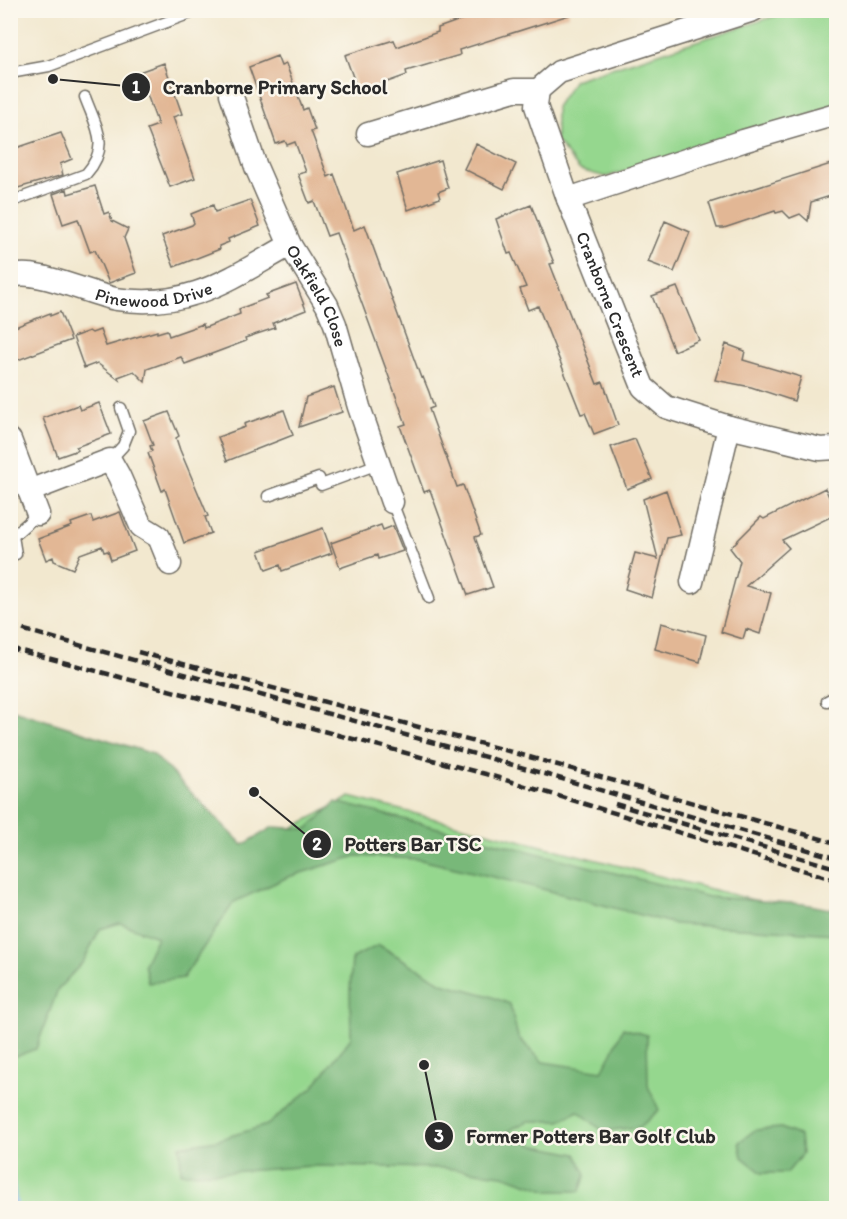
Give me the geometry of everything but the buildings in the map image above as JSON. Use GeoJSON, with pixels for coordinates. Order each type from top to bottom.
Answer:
{"type":"FeatureCollection","features":[{"type":"Feature","properties":{"kind":"street"},"geometry":{"type":"LineString","coordinates":[[368,134],[514,90],[538,90],[559,72],[753,10]]}},
{"type":"Feature","properties":{"kind":"street","name":"Cranborne Crescent"},"geometry":{"type":"LineString","coordinates":[[538,90],[536,106],[568,199],[643,387],[666,407],[729,427],[820,449],[837,448]]}},
{"type":"Feature","properties":{"kind":"street","name":"Oakfield Close"},"geometry":{"type":"LineString","coordinates":[[231,94],[256,167],[290,245],[327,305],[335,324],[392,502]]}},
{"type":"Feature","properties":{"kind":"street"},"geometry":{"type":"LineString","coordinates":[[568,199],[743,141],[837,114]]}},
{"type":"Feature","properties":{"kind":"street","name":"Pinewood Drive"},"geometry":{"type":"LineString","coordinates":[[12,272],[33,274],[112,298],[155,302],[180,299],[205,291],[290,245]]}},
{"type":"Feature","properties":{"kind":"street"},"geometry":{"type":"LineString","coordinates":[[692,582],[729,427]]}},
{"type":"Feature","properties":{"kind":"street"},"geometry":{"type":"LineString","coordinates":[[10,440],[38,514]]}},
{"type":"Feature","properties":{"kind":"street"},"geometry":{"type":"LineString","coordinates":[[29,491],[110,460],[141,526],[159,537],[170,564]]}},
{"type":"Feature","properties":{"kind":"lane"},"geometry":{"type":"LineString","coordinates":[[10,73],[49,66],[199,10]]}},
{"type":"Feature","properties":{"kind":"lane"},"geometry":{"type":"LineString","coordinates":[[10,202],[86,174],[93,165],[99,155],[101,142],[85,97]]}},
{"type":"Feature","properties":{"kind":"lane"},"geometry":{"type":"LineString","coordinates":[[110,460],[123,446],[129,430],[121,408]]}},
{"type":"Feature","properties":{"kind":"lane"},"geometry":{"type":"LineString","coordinates":[[268,496],[319,478],[321,484],[378,464]]}},
{"type":"Feature","properties":{"kind":"lane"},"geometry":{"type":"LineString","coordinates":[[392,502],[429,598]]}},
{"type":"Feature","properties":{"kind":"lane"},"geometry":{"type":"LineString","coordinates":[[15,554],[13,536],[38,514]]}},
{"type":"Feature","properties":{"kind":"green space"},"geometry":{"type":"Polygon","coordinates":[[[791,11],[836,11],[836,107],[606,177],[580,170],[556,141],[556,107],[574,80],[791,11]]]}},
{"type":"Feature","properties":{"kind":"green space"},"geometry":{"type":"Polygon","coordinates":[[[10,709],[153,754],[243,845],[273,827],[307,829],[336,802],[709,897],[804,904],[836,910],[836,934],[675,924],[417,859],[356,856],[288,877],[234,902],[183,978],[148,983],[144,964],[157,937],[120,923],[100,929],[83,962],[58,989],[36,1049],[11,1058],[10,709]]]}},
{"type":"Feature","properties":{"kind":"green space"},"geometry":{"type":"Polygon","coordinates":[[[10,712],[248,852],[350,797],[836,921],[836,1208],[11,1208],[10,712]]]}},
{"type":"Feature","properties":{"kind":"green space"},"geometry":{"type":"Polygon","coordinates":[[[379,945],[442,983],[487,995],[510,1004],[518,1037],[543,1062],[602,1071],[623,1028],[647,1035],[648,1086],[659,1110],[640,1127],[603,1131],[578,1111],[560,1121],[528,1121],[508,1131],[532,1145],[576,1154],[586,1174],[580,1191],[549,1191],[503,1175],[444,1168],[312,1166],[181,1173],[180,1146],[217,1140],[267,1125],[313,1087],[351,1038],[352,958],[379,945]]]}},
{"type":"Feature","properties":{"kind":"green space"},"geometry":{"type":"Polygon","coordinates":[[[781,1128],[800,1136],[802,1154],[787,1173],[762,1173],[742,1157],[739,1142],[755,1130],[781,1128]]]}},
{"type":"Feature","properties":{"kind":"waterway"},"geometry":{"type":"LineString","coordinates":[[10,1177],[15,1208]]}},
{"type":"Feature","properties":{"kind":"railway"},"geometry":{"type":"LineString","coordinates":[[10,626],[489,758],[836,858]]}},
{"type":"Feature","properties":{"kind":"railway"},"geometry":{"type":"LineString","coordinates":[[10,648],[489,775],[836,880]]}},
{"type":"Feature","properties":{"kind":"railway"},"geometry":{"type":"LineString","coordinates":[[138,652],[490,746],[836,843]]}},
{"type":"Feature","properties":{"kind":"railway"},"geometry":{"type":"LineString","coordinates":[[615,804],[836,868]]}},
{"type":"Feature","properties":{"kind":"place","name":"Cranborne Primary School"},"geometry":{"type":"Point","coordinates":[53,79]}},
{"type":"Feature","properties":{"kind":"place","name":"Potters Bar TSC"},"geometry":{"type":"Point","coordinates":[254,792]}},
{"type":"Feature","properties":{"kind":"place","name":"Former Potters Bar Golf Club"},"geometry":{"type":"Point","coordinates":[424,1065]}}]}
